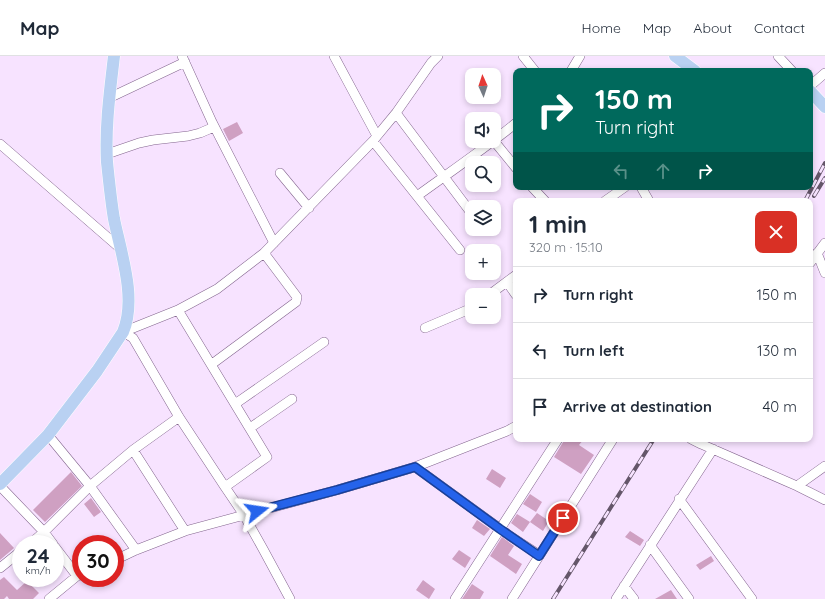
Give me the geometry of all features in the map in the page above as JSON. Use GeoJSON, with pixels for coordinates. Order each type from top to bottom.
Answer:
{"type":"FeatureCollection","features":[{"type":"Feature","properties":{"kind":"main road"},"geometry":{"type":"LineString","coordinates":[[0,485],[48,435],[97,371],[126,327],[129,299],[126,272],[114,218],[107,161],[106,127],[114,56]]}},
{"type":"Feature","properties":{"kind":"main road"},"geometry":{"type":"LineString","coordinates":[[675,56],[691,68]]}},
{"type":"Feature","properties":{"kind":"main road"},"geometry":{"type":"LineString","coordinates":[[813,94],[825,107]]}},
{"type":"Feature","properties":{"kind":"street"},"geometry":{"type":"LineString","coordinates":[[334,56],[375,138],[417,196],[460,250]]}},
{"type":"Feature","properties":{"kind":"street"},"geometry":{"type":"LineString","coordinates":[[123,332],[178,310],[217,289],[264,253],[375,138],[396,113],[431,63],[438,56]]}},
{"type":"Feature","properties":{"kind":"street"},"geometry":{"type":"LineString","coordinates":[[523,56],[533,68]]}},
{"type":"Feature","properties":{"kind":"street"},"geometry":{"type":"LineString","coordinates":[[573,68],[580,56]]}},
{"type":"Feature","properties":{"kind":"street"},"geometry":{"type":"LineString","coordinates":[[778,56],[789,68]]}},
{"type":"Feature","properties":{"kind":"street"},"geometry":{"type":"LineString","coordinates":[[109,98],[183,59],[214,126],[274,243]]}},
{"type":"Feature","properties":{"kind":"street"},"geometry":{"type":"LineString","coordinates":[[813,83],[825,73]]}},
{"type":"Feature","properties":{"kind":"street"},"geometry":{"type":"LineString","coordinates":[[396,113],[465,204]]}},
{"type":"Feature","properties":{"kind":"street"},"geometry":{"type":"LineString","coordinates":[[107,154],[139,143],[200,133],[214,126]]}},
{"type":"Feature","properties":{"kind":"street"},"geometry":{"type":"LineString","coordinates":[[501,136],[513,126]]}},
{"type":"Feature","properties":{"kind":"street"},"geometry":{"type":"LineString","coordinates":[[0,144],[121,249]]}},
{"type":"Feature","properties":{"kind":"street"},"geometry":{"type":"LineString","coordinates":[[417,196],[484,148]]}},
{"type":"Feature","properties":{"kind":"street"},"geometry":{"type":"LineString","coordinates":[[500,148],[513,164]]}},
{"type":"Feature","properties":{"kind":"street"},"geometry":{"type":"LineString","coordinates":[[280,173],[309,208]]}},
{"type":"Feature","properties":{"kind":"street"},"geometry":{"type":"LineString","coordinates":[[535,190],[541,198]]}},
{"type":"Feature","properties":{"kind":"street"},"geometry":{"type":"LineString","coordinates":[[610,198],[622,190]]}},
{"type":"Feature","properties":{"kind":"street"},"geometry":{"type":"LineString","coordinates":[[813,259],[825,243]]}},
{"type":"Feature","properties":{"kind":"street"},"geometry":{"type":"LineString","coordinates":[[212,364],[297,300],[264,253]]}},
{"type":"Feature","properties":{"kind":"street"},"geometry":{"type":"LineString","coordinates":[[817,253],[825,273]]}},
{"type":"Feature","properties":{"kind":"street"},"geometry":{"type":"LineString","coordinates":[[498,288],[513,277]]}},
{"type":"Feature","properties":{"kind":"street"},"geometry":{"type":"LineString","coordinates":[[506,282],[513,291]]}},
{"type":"Feature","properties":{"kind":"street"},"geometry":{"type":"LineString","coordinates":[[178,310],[267,457],[225,487]]}},
{"type":"Feature","properties":{"kind":"street"},"geometry":{"type":"LineString","coordinates":[[425,328],[465,311]]}},
{"type":"Feature","properties":{"kind":"street"},"geometry":{"type":"LineString","coordinates":[[123,332],[133,338],[179,417],[244,515],[290,599]]}},
{"type":"Feature","properties":{"kind":"street"},"geometry":{"type":"LineString","coordinates":[[235,404],[324,342]]}},
{"type":"Feature","properties":{"kind":"street"},"geometry":{"type":"LineString","coordinates":[[250,428],[292,399]]}},
{"type":"Feature","properties":{"kind":"street"},"geometry":{"type":"LineString","coordinates":[[40,535],[90,486],[134,450],[179,417]]}},
{"type":"Feature","properties":{"kind":"street"},"geometry":{"type":"LineString","coordinates":[[124,556],[185,531],[337,490],[415,467],[507,432],[513,428]]}},
{"type":"Feature","properties":{"kind":"street"},"geometry":{"type":"LineString","coordinates":[[48,435],[90,486],[136,550]]}},
{"type":"Feature","properties":{"kind":"street"},"geometry":{"type":"LineString","coordinates":[[455,599],[556,442]]}},
{"type":"Feature","properties":{"kind":"street"},"geometry":{"type":"LineString","coordinates":[[512,599],[610,442]]}},
{"type":"Feature","properties":{"kind":"street"},"geometry":{"type":"LineString","coordinates":[[703,442],[825,500]]}},
{"type":"Feature","properties":{"kind":"street"},"geometry":{"type":"LineString","coordinates":[[616,599],[713,448]]}},
{"type":"Feature","properties":{"kind":"street"},"geometry":{"type":"LineString","coordinates":[[134,450],[185,531]]}},
{"type":"Feature","properties":{"kind":"street"},"geometry":{"type":"LineString","coordinates":[[797,486],[825,466]]}},
{"type":"Feature","properties":{"kind":"street"},"geometry":{"type":"LineString","coordinates":[[415,467],[539,556]]}},
{"type":"Feature","properties":{"kind":"street"},"geometry":{"type":"LineString","coordinates":[[0,485],[46,535]]}},
{"type":"Feature","properties":{"kind":"street"},"geometry":{"type":"LineString","coordinates":[[679,499],[752,599]]}},
{"type":"Feature","properties":{"kind":"street"},"geometry":{"type":"LineString","coordinates":[[650,545],[690,599]]}},
{"type":"Feature","properties":{"kind":"street"},"geometry":{"type":"LineString","coordinates":[[0,568],[12,558]]}},
{"type":"Feature","properties":{"kind":"street"},"geometry":{"type":"LineString","coordinates":[[64,558],[72,568]]}},
{"type":"Feature","properties":{"kind":"street"},"geometry":{"type":"LineString","coordinates":[[49,599],[72,581]]}},
{"type":"Feature","properties":{"kind":"street"},"geometry":{"type":"LineString","coordinates":[[624,586],[634,599]]}},
{"type":"Feature","properties":{"kind":"building"},"geometry":{"type":"Polygon","coordinates":[[[237,122],[243,133],[229,141],[223,129],[237,122]]]}},
{"type":"Feature","properties":{"kind":"building"},"geometry":{"type":"Polygon","coordinates":[[[563,442],[582,442],[579,445],[594,455],[581,474],[554,457],[563,442]]]}},
{"type":"Feature","properties":{"kind":"building"},"geometry":{"type":"Polygon","coordinates":[[[492,469],[506,478],[500,488],[486,479],[492,469]]]}},
{"type":"Feature","properties":{"kind":"building"},"geometry":{"type":"Polygon","coordinates":[[[71,472],[82,486],[45,522],[33,510],[71,472]]]}},
{"type":"Feature","properties":{"kind":"building"},"geometry":{"type":"Polygon","coordinates":[[[530,494],[542,502],[536,512],[523,504],[530,494]]]}},
{"type":"Feature","properties":{"kind":"building"},"geometry":{"type":"Polygon","coordinates":[[[91,498],[101,512],[94,517],[84,504],[91,498]]]}},
{"type":"Feature","properties":{"kind":"building"},"geometry":{"type":"Polygon","coordinates":[[[537,513],[549,521],[543,531],[530,522],[537,513]]]}},
{"type":"Feature","properties":{"kind":"building"},"geometry":{"type":"Polygon","coordinates":[[[517,514],[530,522],[523,532],[511,523],[517,514]]]}},
{"type":"Feature","properties":{"kind":"building"},"geometry":{"type":"Polygon","coordinates":[[[477,520],[490,529],[484,536],[472,528],[477,520]]]}},
{"type":"Feature","properties":{"kind":"building"},"geometry":{"type":"Polygon","coordinates":[[[630,531],[644,540],[640,546],[625,537],[630,531]]]}},
{"type":"Feature","properties":{"kind":"building"},"geometry":{"type":"Polygon","coordinates":[[[0,533],[12,546],[12,550],[0,560],[0,533]]]}},
{"type":"Feature","properties":{"kind":"building"},"geometry":{"type":"Polygon","coordinates":[[[502,537],[514,546],[508,555],[522,564],[516,574],[490,556],[502,537]]]}},
{"type":"Feature","properties":{"kind":"building"},"geometry":{"type":"Polygon","coordinates":[[[459,550],[471,558],[465,568],[452,559],[459,550]]]}},
{"type":"Feature","properties":{"kind":"building"},"geometry":{"type":"Polygon","coordinates":[[[711,556],[714,561],[700,570],[696,565],[711,556]]]}},
{"type":"Feature","properties":{"kind":"building"},"geometry":{"type":"Polygon","coordinates":[[[4,577],[12,585],[12,587],[17,590],[20,587],[33,587],[39,593],[33,599],[9,599],[7,596],[4,599],[0,599],[0,580],[4,577]]]}},
{"type":"Feature","properties":{"kind":"building"},"geometry":{"type":"Polygon","coordinates":[[[423,580],[435,589],[429,599],[416,590],[423,580]]]}},
{"type":"Feature","properties":{"kind":"building"},"geometry":{"type":"Polygon","coordinates":[[[472,584],[484,592],[480,599],[462,599],[472,584]]]}},
{"type":"Feature","properties":{"kind":"building"},"geometry":{"type":"Polygon","coordinates":[[[671,590],[677,599],[655,599],[671,590]]]}},
{"type":"Feature","properties":{"kind":"railway"},"geometry":{"type":"LineString","coordinates":[[813,186],[825,163]]}},
{"type":"Feature","properties":{"kind":"railway"},"geometry":{"type":"LineString","coordinates":[[814,196],[825,178]]}},
{"type":"Feature","properties":{"kind":"railway"},"geometry":{"type":"LineString","coordinates":[[807,198],[811,190]]}},
{"type":"Feature","properties":{"kind":"railway"},"geometry":{"type":"LineString","coordinates":[[553,599],[652,442]]}},
{"type":"Feature","properties":{"kind":"route"},"geometry":{"type":"LineString","coordinates":[[257,511],[337,490],[415,467],[539,556],[563,518]]}}]}
